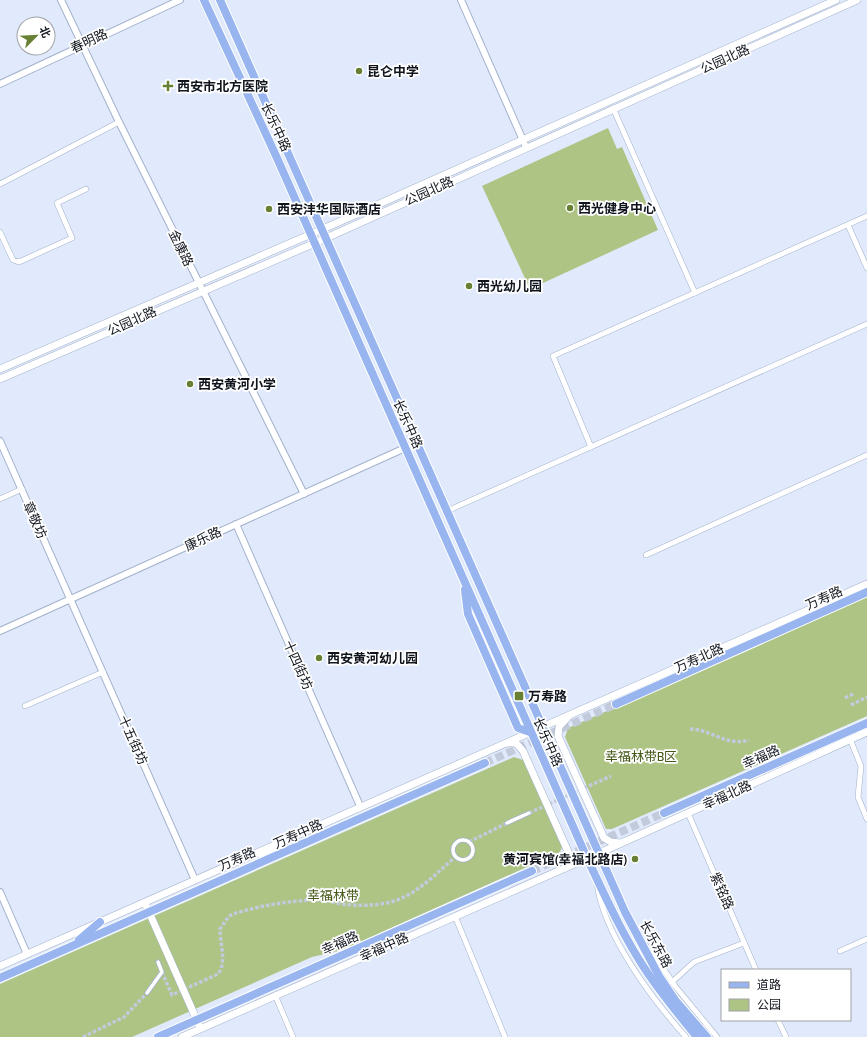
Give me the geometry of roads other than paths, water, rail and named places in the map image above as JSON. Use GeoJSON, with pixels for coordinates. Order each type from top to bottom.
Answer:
{"type":"FeatureCollection","features":[{"type":"Feature","properties":{"kind":"main road","name":"长乐中路"},"geometry":{"type":"LineString","coordinates":[[204,0],[311,234],[587,858]]}},
{"type":"Feature","properties":{"kind":"main road","name":"长乐中路"},"geometry":{"type":"LineString","coordinates":[[220,0],[599,853]]}},
{"type":"Feature","properties":{"kind":"main road","name":"公园北路"},"geometry":{"type":"LineString","coordinates":[[0,369],[323,229],[836,0]]}},
{"type":"Feature","properties":{"kind":"main road","name":"公园北路"},"geometry":{"type":"LineString","coordinates":[[0,379],[315,243],[613,108],[857,0]]}},
{"type":"Feature","properties":{"kind":"main road"},"geometry":{"type":"LineString","coordinates":[[451,550],[462,545]]}},
{"type":"Feature","properties":{"kind":"main road","name":"万寿北路"},"geometry":{"type":"LineString","coordinates":[[530,732],[867,584]]}},
{"type":"Feature","properties":{"kind":"main road","name":"万寿路"},"geometry":{"type":"LineString","coordinates":[[616,704],[867,592]]}},
{"type":"Feature","properties":{"kind":"main road"},"geometry":{"type":"LineString","coordinates":[[576,711],[559,727],[558,736],[604,838],[612,842],[623,842]]}},
{"type":"Feature","properties":{"kind":"main road","name":"幸福路"},"geometry":{"type":"LineString","coordinates":[[664,813],[867,723]]}},
{"type":"Feature","properties":{"kind":"main road","name":"万寿中路"},"geometry":{"type":"LineString","coordinates":[[0,966],[530,732]]}},
{"type":"Feature","properties":{"kind":"main road","name":"幸福北路"},"geometry":{"type":"LineString","coordinates":[[587,858],[867,732]]}},
{"type":"Feature","properties":{"kind":"main road"},"geometry":{"type":"LineString","coordinates":[[505,743],[516,743],[523,751],[570,856],[570,861],[565,868]]}},
{"type":"Feature","properties":{"kind":"main road","name":"万寿路"},"geometry":{"type":"LineString","coordinates":[[0,978],[485,763]]}},
{"type":"Feature","properties":{"kind":"main road"},"geometry":{"type":"LineString","coordinates":[[242,859],[299,845]]}},
{"type":"Feature","properties":{"kind":"main road","name":"长乐东路"},"geometry":{"type":"LineString","coordinates":[[599,853],[649,961],[666,988],[707,1037]]}},
{"type":"Feature","properties":{"kind":"main road","name":"长乐东路"},"geometry":{"type":"LineString","coordinates":[[587,858],[623,931],[645,968],[675,1010],[697,1037]]}},
{"type":"Feature","properties":{"kind":"main road","name":"幸福中路"},"geometry":{"type":"LineString","coordinates":[[182,1037],[587,858]]}},
{"type":"Feature","properties":{"kind":"main road","name":"幸福路"},"geometry":{"type":"LineString","coordinates":[[158,1037],[532,871]]}},
{"type":"Feature","properties":{"kind":"main road"},"geometry":{"type":"LineString","coordinates":[[145,903],[200,1028]]}},
{"type":"Feature","properties":{"kind":"main road"},"geometry":{"type":"LineString","coordinates":[[71,946],[100,922]]}},
{"type":"Feature","properties":{"kind":"street","name":"金康路"},"geometry":{"type":"LineString","coordinates":[[61,0],[118,122],[304,494]]}},
{"type":"Feature","properties":{"kind":"street","name":"春明路"},"geometry":{"type":"LineString","coordinates":[[0,84],[180,0]]}},
{"type":"Feature","properties":{"kind":"street"},"geometry":{"type":"LineString","coordinates":[[461,0],[526,148]]}},
{"type":"Feature","properties":{"kind":"street"},"geometry":{"type":"LineString","coordinates":[[613,108],[695,293]]}},
{"type":"Feature","properties":{"kind":"street"},"geometry":{"type":"LineString","coordinates":[[0,184],[118,122]]}},
{"type":"Feature","properties":{"kind":"street"},"geometry":{"type":"LineString","coordinates":[[0,232],[13,260],[19,262],[72,238],[57,203],[86,189]]}},
{"type":"Feature","properties":{"kind":"street"},"geometry":{"type":"LineString","coordinates":[[591,448],[553,356],[867,216]]}},
{"type":"Feature","properties":{"kind":"street"},"geometry":{"type":"LineString","coordinates":[[848,225],[867,268]]}},
{"type":"Feature","properties":{"kind":"street"},"geometry":{"type":"LineString","coordinates":[[447,511],[867,324]]}},
{"type":"Feature","properties":{"kind":"street","name":"章敬坊"},"geometry":{"type":"LineString","coordinates":[[0,440],[71,600]]}},
{"type":"Feature","properties":{"kind":"street","name":"康乐路"},"geometry":{"type":"LineString","coordinates":[[0,631],[405,448]]}},
{"type":"Feature","properties":{"kind":"street"},"geometry":{"type":"LineString","coordinates":[[646,556],[867,455]]}},
{"type":"Feature","properties":{"kind":"street"},"geometry":{"type":"LineString","coordinates":[[0,499],[22,489]]}},
{"type":"Feature","properties":{"kind":"street","name":"十四街坊"},"geometry":{"type":"LineString","coordinates":[[236,524],[360,806]]}},
{"type":"Feature","properties":{"kind":"street","name":"十五街坊"},"geometry":{"type":"LineString","coordinates":[[71,600],[196,880]]}},
{"type":"Feature","properties":{"kind":"street"},"geometry":{"type":"LineString","coordinates":[[24,706],[103,672]]}},
{"type":"Feature","properties":{"kind":"street"},"geometry":{"type":"LineString","coordinates":[[850,739],[861,766],[858,797],[867,819]]}},
{"type":"Feature","properties":{"kind":"street"},"geometry":{"type":"LineString","coordinates":[[507,823],[529,813]]}},
{"type":"Feature","properties":{"kind":"street","name":"紫铭路"},"geometry":{"type":"LineString","coordinates":[[688,813],[756,969]]}},
{"type":"Feature","properties":{"kind":"street"},"geometry":{"type":"LineString","coordinates":[[467,840],[473,848],[472,855],[466,859],[459,859],[454,855],[453,845],[457,841],[467,840]]}},
{"type":"Feature","properties":{"kind":"street"},"geometry":{"type":"LineString","coordinates":[[596,876],[599,899],[624,952],[654,997],[686,1037]]}},
{"type":"Feature","properties":{"kind":"street"},"geometry":{"type":"LineString","coordinates":[[0,892],[27,954]]}},
{"type":"Feature","properties":{"kind":"street"},"geometry":{"type":"LineString","coordinates":[[455,916],[505,1037]]}},
{"type":"Feature","properties":{"kind":"street"},"geometry":{"type":"LineString","coordinates":[[840,951],[867,939]]}},
{"type":"Feature","properties":{"kind":"street"},"geometry":{"type":"LineString","coordinates":[[640,940],[652,952],[672,982],[717,1037]]}},
{"type":"Feature","properties":{"kind":"street"},"geometry":{"type":"LineString","coordinates":[[672,982],[694,962],[744,942]]}},
{"type":"Feature","properties":{"kind":"street"},"geometry":{"type":"LineString","coordinates":[[147,993],[162,972],[158,962]]}},
{"type":"Feature","properties":{"kind":"street"},"geometry":{"type":"LineString","coordinates":[[275,995],[293,1037]]}},
{"type":"Feature","properties":{"kind":"street"},"geometry":{"type":"LineString","coordinates":[[778,1021],[786,1037]]}},
{"type":"Feature","properties":{"kind":"tunnel"},"geometry":{"type":"LineString","coordinates":[[845,698],[853,694]]}},
{"type":"Feature","properties":{"kind":"tunnel"},"geometry":{"type":"LineString","coordinates":[[851,705],[867,697]]}},
{"type":"Feature","properties":{"kind":"tunnel"},"geometry":{"type":"LineString","coordinates":[[485,763],[616,704]]}},
{"type":"Feature","properties":{"kind":"tunnel"},"geometry":{"type":"LineString","coordinates":[[690,729],[705,732],[726,740],[741,742],[749,740]]}},
{"type":"Feature","properties":{"kind":"tunnel"},"geometry":{"type":"LineString","coordinates":[[529,813],[611,776]]}},
{"type":"Feature","properties":{"kind":"tunnel"},"geometry":{"type":"LineString","coordinates":[[532,871],[664,813]]}},
{"type":"Feature","properties":{"kind":"tunnel"},"geometry":{"type":"LineString","coordinates":[[469,842],[507,823]]}},
{"type":"Feature","properties":{"kind":"tunnel"},"geometry":{"type":"LineString","coordinates":[[162,972],[172,995],[218,974],[221,969],[223,959],[220,929],[229,916],[236,913],[268,905],[310,900],[324,900],[342,904],[361,905],[388,903],[402,898],[419,888],[455,857]]}},
{"type":"Feature","properties":{"kind":"tunnel"},"geometry":{"type":"LineString","coordinates":[[83,1037],[124,1017],[147,993]]}},
{"type":"Feature","properties":{"kind":"place","name":"昆仑中学"},"geometry":{"type":"Point","coordinates":[359,71]}},
{"type":"Feature","properties":{"kind":"place","name":"西安市北方医院"},"geometry":{"type":"Point","coordinates":[168,86]}},
{"type":"Feature","properties":{"kind":"place","name":"西光健身中心"},"geometry":{"type":"Point","coordinates":[570,208]}},
{"type":"Feature","properties":{"kind":"place","name":"西安沣华国际酒店"},"geometry":{"type":"Point","coordinates":[269,209]}},
{"type":"Feature","properties":{"kind":"place","name":"西光幼儿园"},"geometry":{"type":"Point","coordinates":[469,286]}},
{"type":"Feature","properties":{"kind":"place","name":"西安黄河小学"},"geometry":{"type":"Point","coordinates":[190,384]}},
{"type":"Feature","properties":{"kind":"place","name":"西安黄河幼儿园"},"geometry":{"type":"Point","coordinates":[319,658]}},
{"type":"Feature","properties":{"kind":"place","name":"万寿路"},"geometry":{"type":"Point","coordinates":[519,696]}},
{"type":"Feature","properties":{"kind":"place","name":"黄河宾馆(幸福北路店)"},"geometry":{"type":"Point","coordinates":[635,859]}},
{"type":"Feature","properties":{"kind":"park label","name":"幸福林带B区"},"geometry":{"type":"Point","coordinates":[641,756]}},
{"type":"Feature","properties":{"kind":"park label","name":"幸福林带"},"geometry":{"type":"Point","coordinates":[333,895]}}]}
